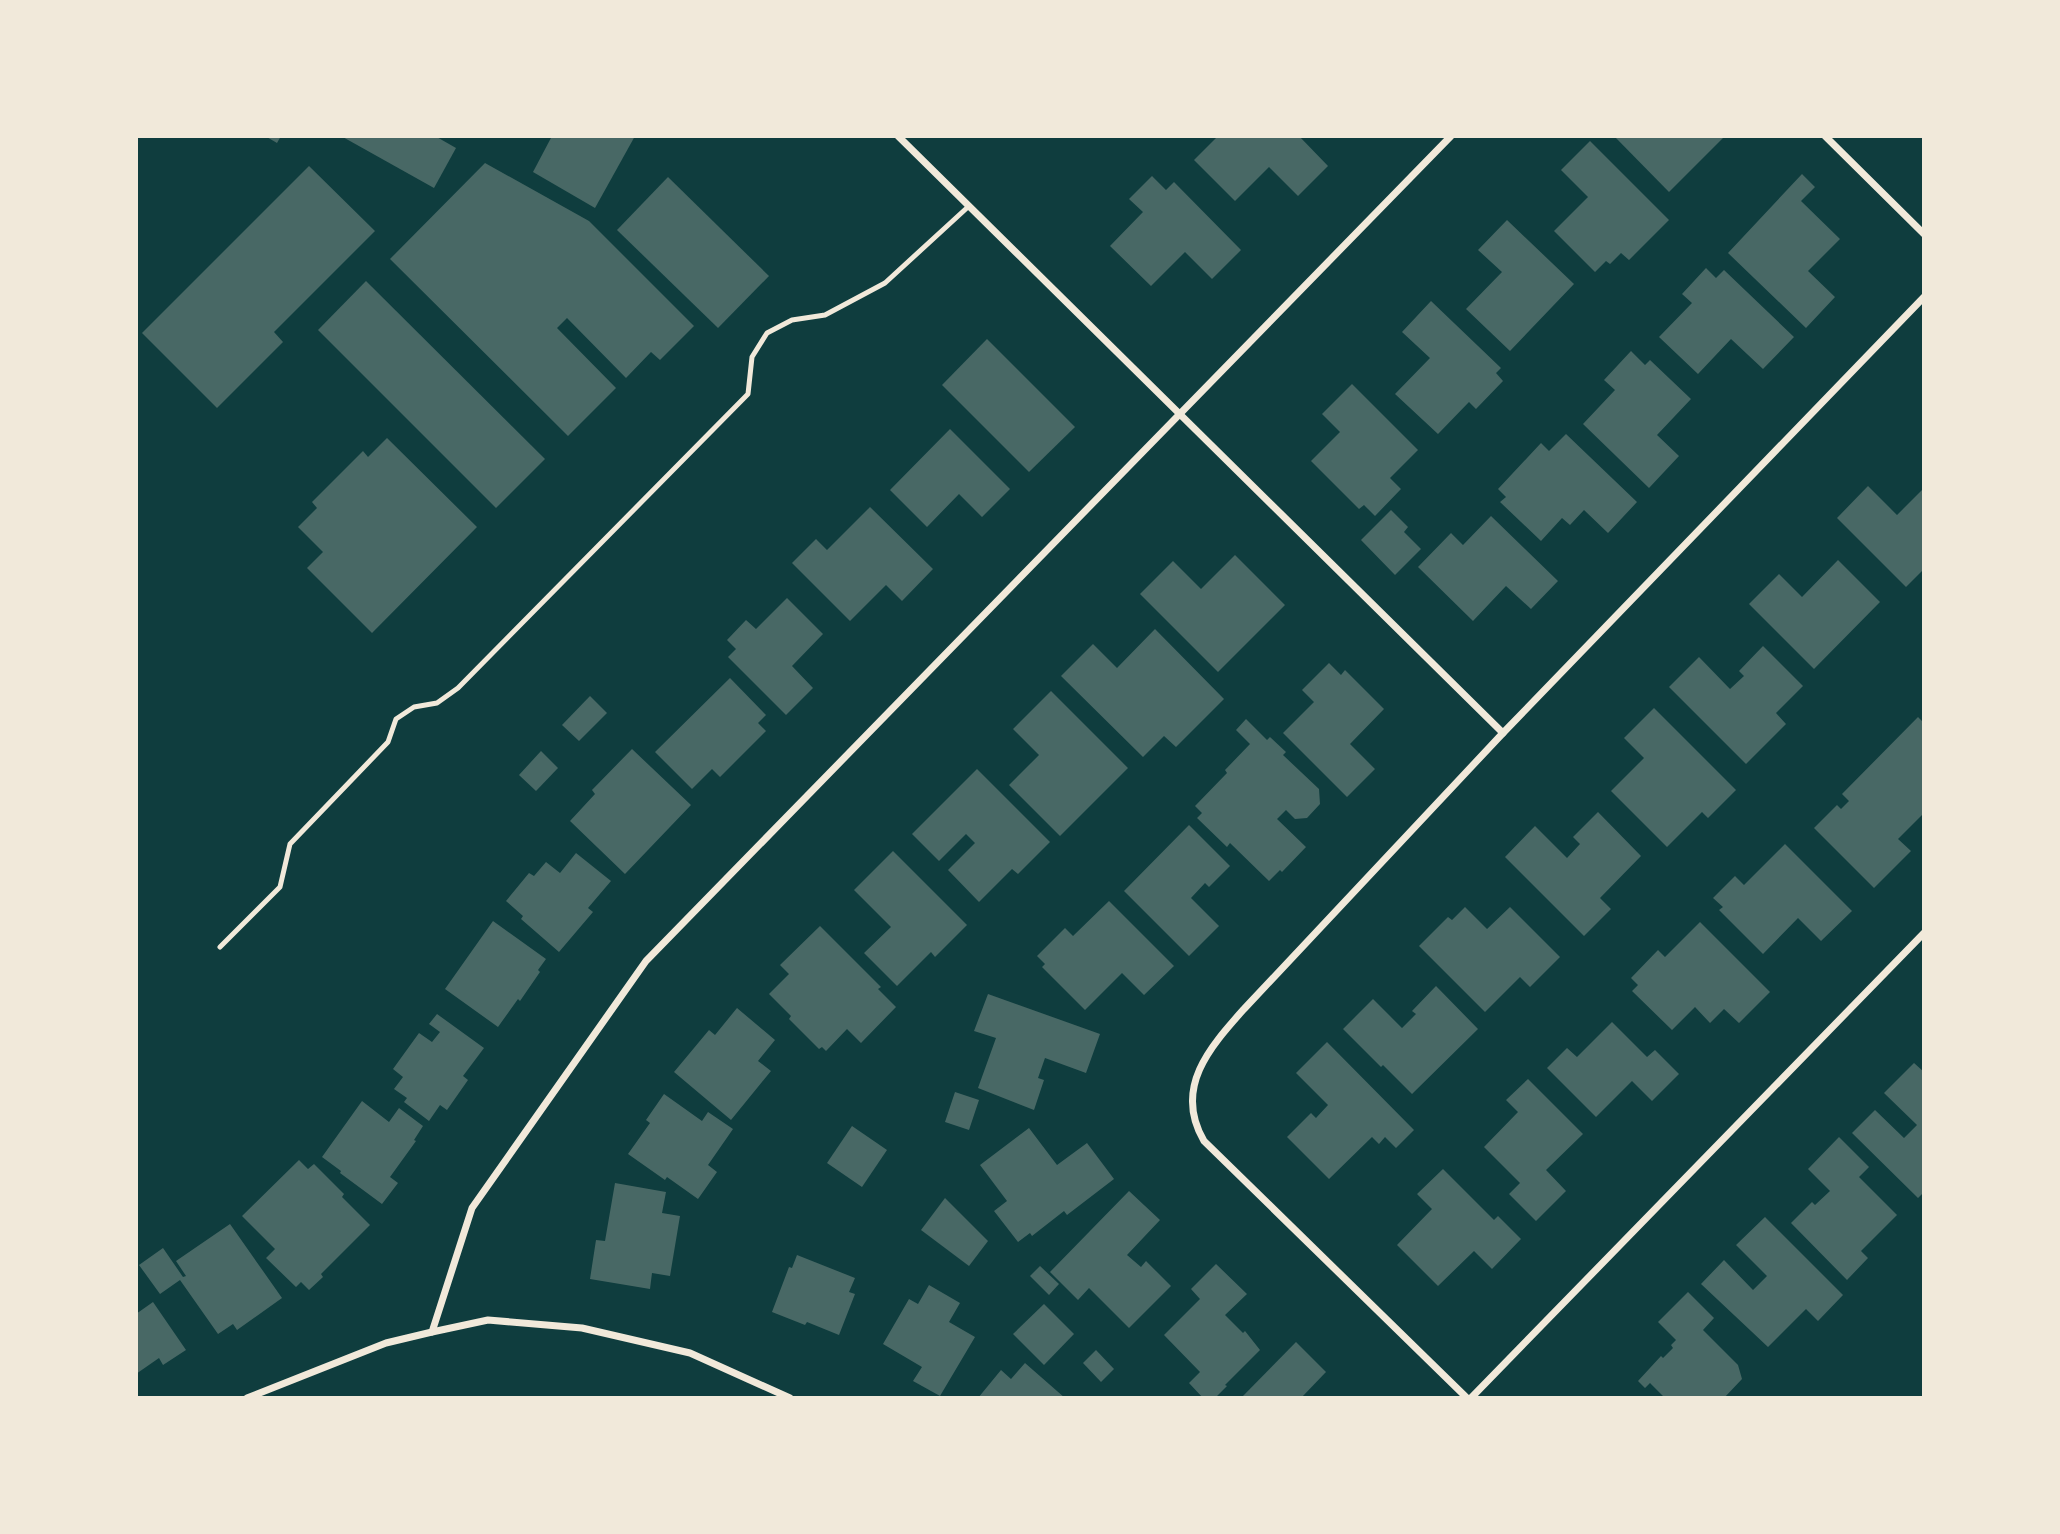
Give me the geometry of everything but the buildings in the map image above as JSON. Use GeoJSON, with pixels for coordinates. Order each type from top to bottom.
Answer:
{"type":"FeatureCollection","features":[{"type":"Feature","properties":{"kind":"street"},"geometry":{"type":"LineString","coordinates":[[898,136],[1503,733]]}},
{"type":"Feature","properties":{"kind":"street"},"geometry":{"type":"LineString","coordinates":[[432,1332],[472,1208],[646,961],[1451,136]]}},
{"type":"Feature","properties":{"kind":"street"},"geometry":{"type":"LineString","coordinates":[[1825,136],[1923,234]]}},
{"type":"Feature","properties":{"kind":"street"},"geometry":{"type":"LineString","coordinates":[[1923,297],[1503,733],[1227,1028],[1197,1073],[1192,1087],[1194,1113],[1204,1141],[1469,1398],[1923,933]]}},
{"type":"Feature","properties":{"kind":"street"},"geometry":{"type":"LineString","coordinates":[[247,1398],[386,1343],[488,1320],[582,1328],[690,1353],[790,1398]]}},
{"type":"Feature","properties":{"kind":"lane"},"geometry":{"type":"LineString","coordinates":[[220,947],[280,887],[290,844],[388,742],[396,719],[414,707],[437,703],[458,688],[748,394],[752,357],[767,333],[792,320],[825,315],[885,283],[969,206]]}}]}
